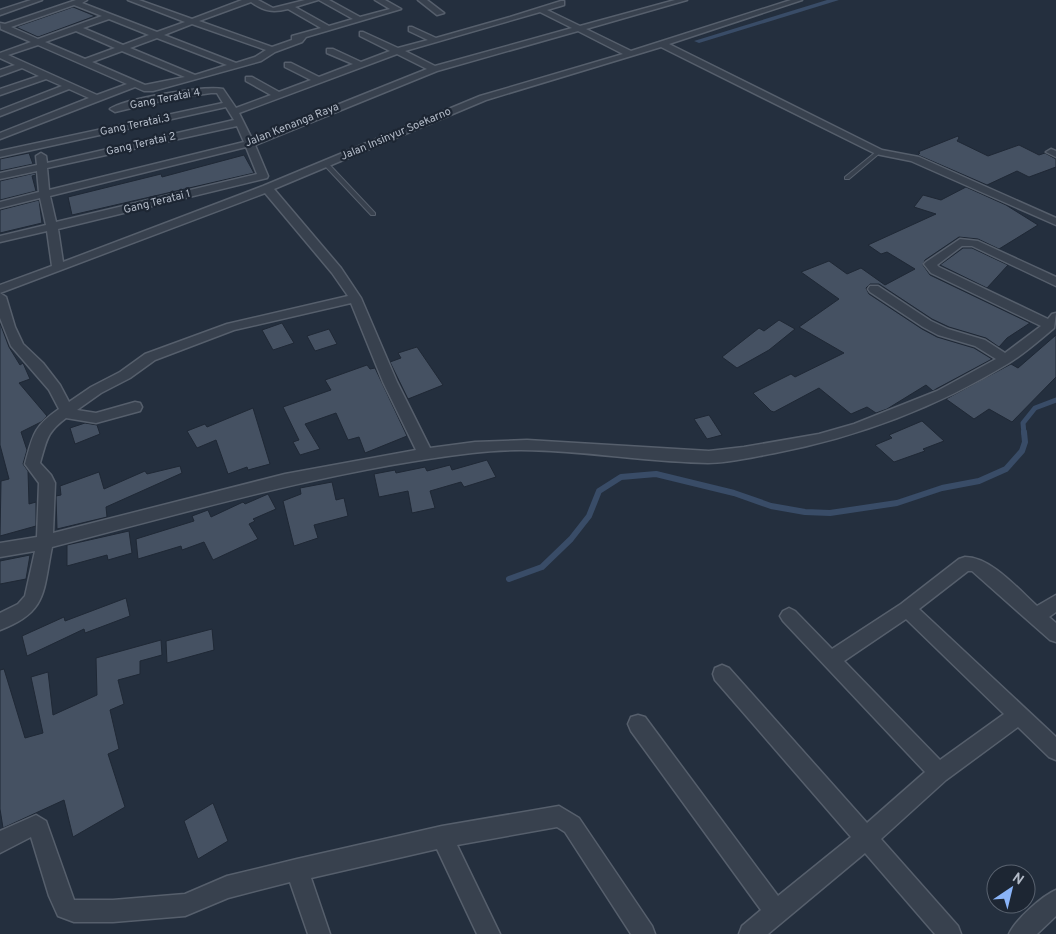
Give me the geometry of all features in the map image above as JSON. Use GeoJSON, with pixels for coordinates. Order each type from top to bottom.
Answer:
{"type":"FeatureCollection","features":[{"type":"Feature","properties":{"kind":"street"},"geometry":{"type":"LineString","coordinates":[[0,13],[38,0]]}},
{"type":"Feature","properties":{"kind":"street"},"geometry":{"type":"LineString","coordinates":[[132,0],[272,50]]}},
{"type":"Feature","properties":{"kind":"street"},"geometry":{"type":"LineString","coordinates":[[85,62],[249,0]]}},
{"type":"Feature","properties":{"kind":"street"},"geometry":{"type":"LineString","coordinates":[[253,0],[265,8],[273,10],[314,0]]}},
{"type":"Feature","properties":{"kind":"street"},"geometry":{"type":"LineString","coordinates":[[323,0],[360,20]]}},
{"type":"Feature","properties":{"kind":"street"},"geometry":{"type":"LineString","coordinates":[[262,47],[397,9],[380,0]]}},
{"type":"Feature","properties":{"kind":"street"},"geometry":{"type":"LineString","coordinates":[[422,0],[440,13]]}},
{"type":"Feature","properties":{"kind":"street","name":"Jalan Kenanga Raya"},"geometry":{"type":"LineString","coordinates":[[0,205],[44,195],[149,156],[248,144],[434,69],[683,0]]}},
{"type":"Feature","properties":{"kind":"street","name":"Jalan Insinyur Soekarno"},"geometry":{"type":"LineString","coordinates":[[0,296],[58,268],[272,193],[326,164],[483,98],[630,54],[666,46],[798,0]]}},
{"type":"Feature","properties":{"kind":"street"},"geometry":{"type":"LineString","coordinates":[[2,26],[79,1],[110,16],[236,66]]}},
{"type":"Feature","properties":{"kind":"street","name":"Gang Teratai.3"},"geometry":{"type":"LineString","coordinates":[[0,154],[138,124],[231,108],[277,96],[397,51],[561,3]]}},
{"type":"Feature","properties":{"kind":"street"},"geometry":{"type":"LineString","coordinates":[[290,7],[328,29]]}},
{"type":"Feature","properties":{"kind":"street"},"geometry":{"type":"LineString","coordinates":[[541,10],[630,54]]}},
{"type":"Feature","properties":{"kind":"street"},"geometry":{"type":"LineString","coordinates":[[0,55],[110,16]]}},
{"type":"Feature","properties":{"kind":"street"},"geometry":{"type":"LineString","coordinates":[[2,26],[144,88],[153,88],[236,66],[264,56],[272,50],[299,40],[303,36]]}},
{"type":"Feature","properties":{"kind":"street"},"geometry":{"type":"LineString","coordinates":[[76,28],[194,78]]}},
{"type":"Feature","properties":{"kind":"street"},"geometry":{"type":"LineString","coordinates":[[412,29],[435,40]]}},
{"type":"Feature","properties":{"kind":"street"},"geometry":{"type":"LineString","coordinates":[[363,34],[434,69]]}},
{"type":"Feature","properties":{"kind":"street"},"geometry":{"type":"LineString","coordinates":[[666,46],[879,152],[886,155],[898,154],[916,159],[1056,222]]}},
{"type":"Feature","properties":{"kind":"street"},"geometry":{"type":"LineString","coordinates":[[330,51],[359,64]]}},
{"type":"Feature","properties":{"kind":"street"},"geometry":{"type":"LineString","coordinates":[[0,55],[96,98]]}},
{"type":"Feature","properties":{"kind":"street"},"geometry":{"type":"LineString","coordinates":[[0,73],[22,65]]}},
{"type":"Feature","properties":{"kind":"street"},"geometry":{"type":"LineString","coordinates":[[288,65],[317,80]]}},
{"type":"Feature","properties":{"kind":"street"},"geometry":{"type":"LineString","coordinates":[[0,92],[46,76]]}},
{"type":"Feature","properties":{"kind":"street"},"geometry":{"type":"LineString","coordinates":[[249,79],[277,96]]}},
{"type":"Feature","properties":{"kind":"street"},"geometry":{"type":"LineString","coordinates":[[0,136],[135,84]]}},
{"type":"Feature","properties":{"kind":"street"},"geometry":{"type":"LineString","coordinates":[[0,112],[70,86]]}},
{"type":"Feature","properties":{"kind":"street","name":"Gang Teratai 4"},"geometry":{"type":"LineString","coordinates":[[115,109],[216,89],[220,90],[231,108]]}},
{"type":"Feature","properties":{"kind":"street"},"geometry":{"type":"LineString","coordinates":[[231,108],[240,122],[248,144]]}},
{"type":"Feature","properties":{"kind":"street","name":"Gang Teratai 2"},"geometry":{"type":"LineString","coordinates":[[0,176],[42,166],[149,156],[240,122]]}},
{"type":"Feature","properties":{"kind":"street"},"geometry":{"type":"LineString","coordinates":[[138,124],[149,156]]}},
{"type":"Feature","properties":{"kind":"street","name":"Gang Teratai 1"},"geometry":{"type":"LineString","coordinates":[[0,240],[263,176],[248,144]]}},
{"type":"Feature","properties":{"kind":"street"},"geometry":{"type":"LineString","coordinates":[[40,145],[44,195],[52,228],[58,268]]}},
{"type":"Feature","properties":{"kind":"street"},"geometry":{"type":"LineString","coordinates":[[272,193],[337,272],[355,298],[390,382],[422,444],[425,454]]}},
{"type":"Feature","properties":{"kind":"street"},"geometry":{"type":"LineString","coordinates":[[0,550],[45,542],[285,480],[425,454],[475,447],[527,446],[689,457],[724,456],[819,439],[858,428],[942,394],[1006,359],[1053,321],[935,270],[930,264],[960,242],[974,243],[1056,282]]}},
{"type":"Feature","properties":{"kind":"street"},"geometry":{"type":"LineString","coordinates":[[874,289],[927,324],[943,332],[980,343],[1006,359]]}},
{"type":"Feature","properties":{"kind":"street"},"geometry":{"type":"LineString","coordinates":[[0,296],[18,346],[38,366],[55,388],[65,410],[73,415],[96,418],[135,407]]}},
{"type":"Feature","properties":{"kind":"street"},"geometry":{"type":"LineString","coordinates":[[0,622],[24,609],[31,602],[45,542],[47,483],[46,479],[32,464],[42,432],[65,410],[104,384],[125,375],[158,353],[231,327],[355,298]]}},
{"type":"Feature","properties":{"kind":"street"},"geometry":{"type":"LineString","coordinates":[[831,660],[908,609],[965,564],[974,564],[984,570],[1056,634]]}},
{"type":"Feature","properties":{"kind":"street"},"geometry":{"type":"LineString","coordinates":[[1035,616],[1056,603]]}},
{"type":"Feature","properties":{"kind":"street"},"geometry":{"type":"LineString","coordinates":[[908,609],[1056,750]]}},
{"type":"Feature","properties":{"kind":"street"},"geometry":{"type":"LineString","coordinates":[[789,616],[939,773]]}},
{"type":"Feature","properties":{"kind":"street"},"geometry":{"type":"LineString","coordinates":[[722,674],[950,934]]}},
{"type":"Feature","properties":{"kind":"street"},"geometry":{"type":"LineString","coordinates":[[750,934],[865,839],[939,773],[1019,714]]}},
{"type":"Feature","properties":{"kind":"street"},"geometry":{"type":"LineString","coordinates":[[638,724],[776,912]]}},
{"type":"Feature","properties":{"kind":"street"},"geometry":{"type":"LineString","coordinates":[[0,842],[32,825],[36,825],[39,828],[60,896],[66,908],[74,912],[113,911],[185,904],[227,887],[297,870],[442,837],[560,816],[572,825],[644,934]]}},
{"type":"Feature","properties":{"kind":"street"},"geometry":{"type":"LineString","coordinates":[[442,837],[489,934]]}},
{"type":"Feature","properties":{"kind":"street"},"geometry":{"type":"LineString","coordinates":[[297,870],[319,934]]}},
{"type":"Feature","properties":{"kind":"street"},"geometry":{"type":"LineString","coordinates":[[1020,934],[1056,901]]}},
{"type":"Feature","properties":{"kind":"lane"},"geometry":{"type":"LineString","coordinates":[[848,178],[879,152]]}},
{"type":"Feature","properties":{"kind":"lane"},"geometry":{"type":"LineString","coordinates":[[326,164],[373,214]]}},
{"type":"Feature","properties":{"kind":"water"},"geometry":{"type":"Polygon","coordinates":[[[827,0],[839,0],[699,43],[694,41],[827,0]]]}},
{"type":"Feature","properties":{"kind":"building"},"geometry":{"type":"Polygon","coordinates":[[[73,7],[95,16],[38,37],[16,27],[73,7]]]}},
{"type":"Feature","properties":{"kind":"building"},"geometry":{"type":"Polygon","coordinates":[[[958,136],[957,141],[988,156],[1019,145],[1039,155],[1045,153],[1056,159],[1056,167],[1029,177],[1017,171],[987,185],[918,155],[920,153],[918,152],[958,136]]]}},
{"type":"Feature","properties":{"kind":"building"},"geometry":{"type":"Polygon","coordinates":[[[29,153],[33,164],[0,171],[0,159],[29,153]]]}},
{"type":"Feature","properties":{"kind":"building"},"geometry":{"type":"Polygon","coordinates":[[[244,155],[254,173],[72,215],[68,197],[161,174],[162,177],[244,155]]]}},
{"type":"Feature","properties":{"kind":"building"},"geometry":{"type":"Polygon","coordinates":[[[35,173],[36,175],[32,176],[36,191],[0,200],[0,181],[35,173]]]}},
{"type":"Feature","properties":{"kind":"building"},"geometry":{"type":"Polygon","coordinates":[[[966,187],[1006,205],[1038,225],[999,249],[978,239],[959,237],[925,260],[923,265],[930,275],[1030,323],[1007,338],[999,347],[986,338],[949,327],[932,319],[879,284],[870,284],[866,288],[869,294],[922,329],[937,337],[974,348],[992,359],[933,391],[926,385],[887,409],[876,413],[867,407],[851,414],[819,388],[774,412],[771,411],[753,393],[791,374],[795,377],[844,353],[799,327],[839,299],[801,272],[829,261],[847,274],[861,268],[885,285],[915,269],[887,252],[881,254],[868,245],[936,214],[914,207],[923,195],[941,200],[966,187]]]}},
{"type":"Feature","properties":{"kind":"building"},"geometry":{"type":"Polygon","coordinates":[[[39,200],[42,223],[0,233],[0,210],[39,200]]]}},
{"type":"Feature","properties":{"kind":"building"},"geometry":{"type":"Polygon","coordinates":[[[963,248],[972,248],[1008,265],[987,288],[940,265],[963,248]]]}},
{"type":"Feature","properties":{"kind":"building"},"geometry":{"type":"Polygon","coordinates":[[[779,320],[795,329],[769,350],[737,368],[722,357],[759,328],[764,331],[779,320]]]}},
{"type":"Feature","properties":{"kind":"building"},"geometry":{"type":"Polygon","coordinates":[[[0,323],[9,347],[20,365],[23,363],[30,379],[19,383],[47,416],[41,422],[21,432],[27,450],[23,464],[28,471],[29,504],[36,502],[36,526],[0,536],[1,481],[9,479],[0,445],[0,323]]]}},
{"type":"Feature","properties":{"kind":"building"},"geometry":{"type":"Polygon","coordinates":[[[282,323],[294,343],[273,350],[262,330],[282,323]]]}},
{"type":"Feature","properties":{"kind":"building"},"geometry":{"type":"Polygon","coordinates":[[[329,329],[337,344],[315,351],[307,336],[329,329]]]}},
{"type":"Feature","properties":{"kind":"building"},"geometry":{"type":"Polygon","coordinates":[[[1056,335],[1056,377],[1012,422],[989,409],[974,419],[946,399],[1011,364],[1018,368],[1056,335]]]}},
{"type":"Feature","properties":{"kind":"building"},"geometry":{"type":"Polygon","coordinates":[[[417,347],[443,385],[408,399],[390,362],[401,358],[398,353],[417,347]]]}},
{"type":"Feature","properties":{"kind":"building"},"geometry":{"type":"Polygon","coordinates":[[[367,365],[370,369],[375,368],[407,436],[365,453],[359,437],[348,440],[336,413],[305,424],[320,449],[300,455],[293,442],[299,440],[283,407],[331,390],[325,380],[367,365]]]}},
{"type":"Feature","properties":{"kind":"building"},"geometry":{"type":"Polygon","coordinates":[[[253,408],[270,464],[248,470],[247,467],[228,474],[216,440],[197,448],[187,431],[205,424],[207,427],[253,408]]]}},
{"type":"Feature","properties":{"kind":"building"},"geometry":{"type":"Polygon","coordinates":[[[709,415],[722,435],[707,439],[694,419],[709,415]]]}},
{"type":"Feature","properties":{"kind":"building"},"geometry":{"type":"Polygon","coordinates":[[[922,421],[944,441],[923,449],[925,451],[894,462],[875,445],[892,438],[889,435],[922,421]]]}},
{"type":"Feature","properties":{"kind":"building"},"geometry":{"type":"Polygon","coordinates":[[[85,423],[97,425],[100,434],[75,444],[70,428],[85,423]]]}},
{"type":"Feature","properties":{"kind":"building"},"geometry":{"type":"Polygon","coordinates":[[[487,460],[496,477],[464,487],[461,482],[430,491],[435,508],[412,513],[408,491],[379,497],[374,474],[395,470],[396,473],[425,467],[427,471],[450,465],[452,470],[487,460]]]}},
{"type":"Feature","properties":{"kind":"building"},"geometry":{"type":"Polygon","coordinates":[[[180,466],[182,473],[106,507],[107,517],[57,529],[56,496],[61,495],[60,486],[99,472],[104,489],[145,471],[147,474],[180,466]]]}},
{"type":"Feature","properties":{"kind":"building"},"geometry":{"type":"Polygon","coordinates":[[[332,482],[336,500],[344,498],[348,516],[314,525],[318,538],[294,546],[283,501],[301,494],[300,488],[332,482]]]}},
{"type":"Feature","properties":{"kind":"building"},"geometry":{"type":"Polygon","coordinates":[[[268,494],[276,509],[253,519],[255,521],[249,524],[258,539],[213,560],[204,542],[182,550],[181,546],[138,559],[136,539],[194,521],[192,516],[208,510],[211,517],[243,502],[245,504],[268,494]]]}},
{"type":"Feature","properties":{"kind":"building"},"geometry":{"type":"Polygon","coordinates":[[[129,531],[132,553],[108,560],[107,555],[67,566],[67,545],[129,531]]]}},
{"type":"Feature","properties":{"kind":"building"},"geometry":{"type":"Polygon","coordinates":[[[30,555],[26,579],[0,584],[0,561],[30,555]]]}},
{"type":"Feature","properties":{"kind":"building"},"geometry":{"type":"Polygon","coordinates":[[[126,598],[130,616],[85,633],[84,629],[27,656],[22,636],[64,617],[65,621],[126,598]]]}},
{"type":"Feature","properties":{"kind":"building"},"geometry":{"type":"Polygon","coordinates":[[[212,629],[214,650],[167,663],[166,641],[212,629]]]}},
{"type":"Feature","properties":{"kind":"building"},"geometry":{"type":"Polygon","coordinates":[[[161,640],[162,655],[140,661],[140,674],[118,680],[124,704],[110,710],[119,749],[108,754],[125,807],[73,837],[64,800],[3,828],[0,809],[0,670],[4,669],[25,738],[43,733],[31,677],[48,672],[53,715],[97,695],[96,658],[161,640]]]}},
{"type":"Feature","properties":{"kind":"building"},"geometry":{"type":"Polygon","coordinates":[[[213,803],[228,841],[198,859],[184,821],[213,803]]]}},
{"type":"Feature","properties":{"kind":"waterway"},"geometry":{"type":"LineString","coordinates":[[1024,434],[1023,423],[1035,408],[1056,400]]}},
{"type":"Feature","properties":{"kind":"waterway"},"geometry":{"type":"LineString","coordinates":[[509,579],[542,567],[571,539],[589,516],[599,491],[621,477],[656,474],[734,493],[771,506],[805,512],[830,513],[897,503],[942,488],[979,481],[1006,469],[1022,451],[1025,442],[1024,432]]}}]}
